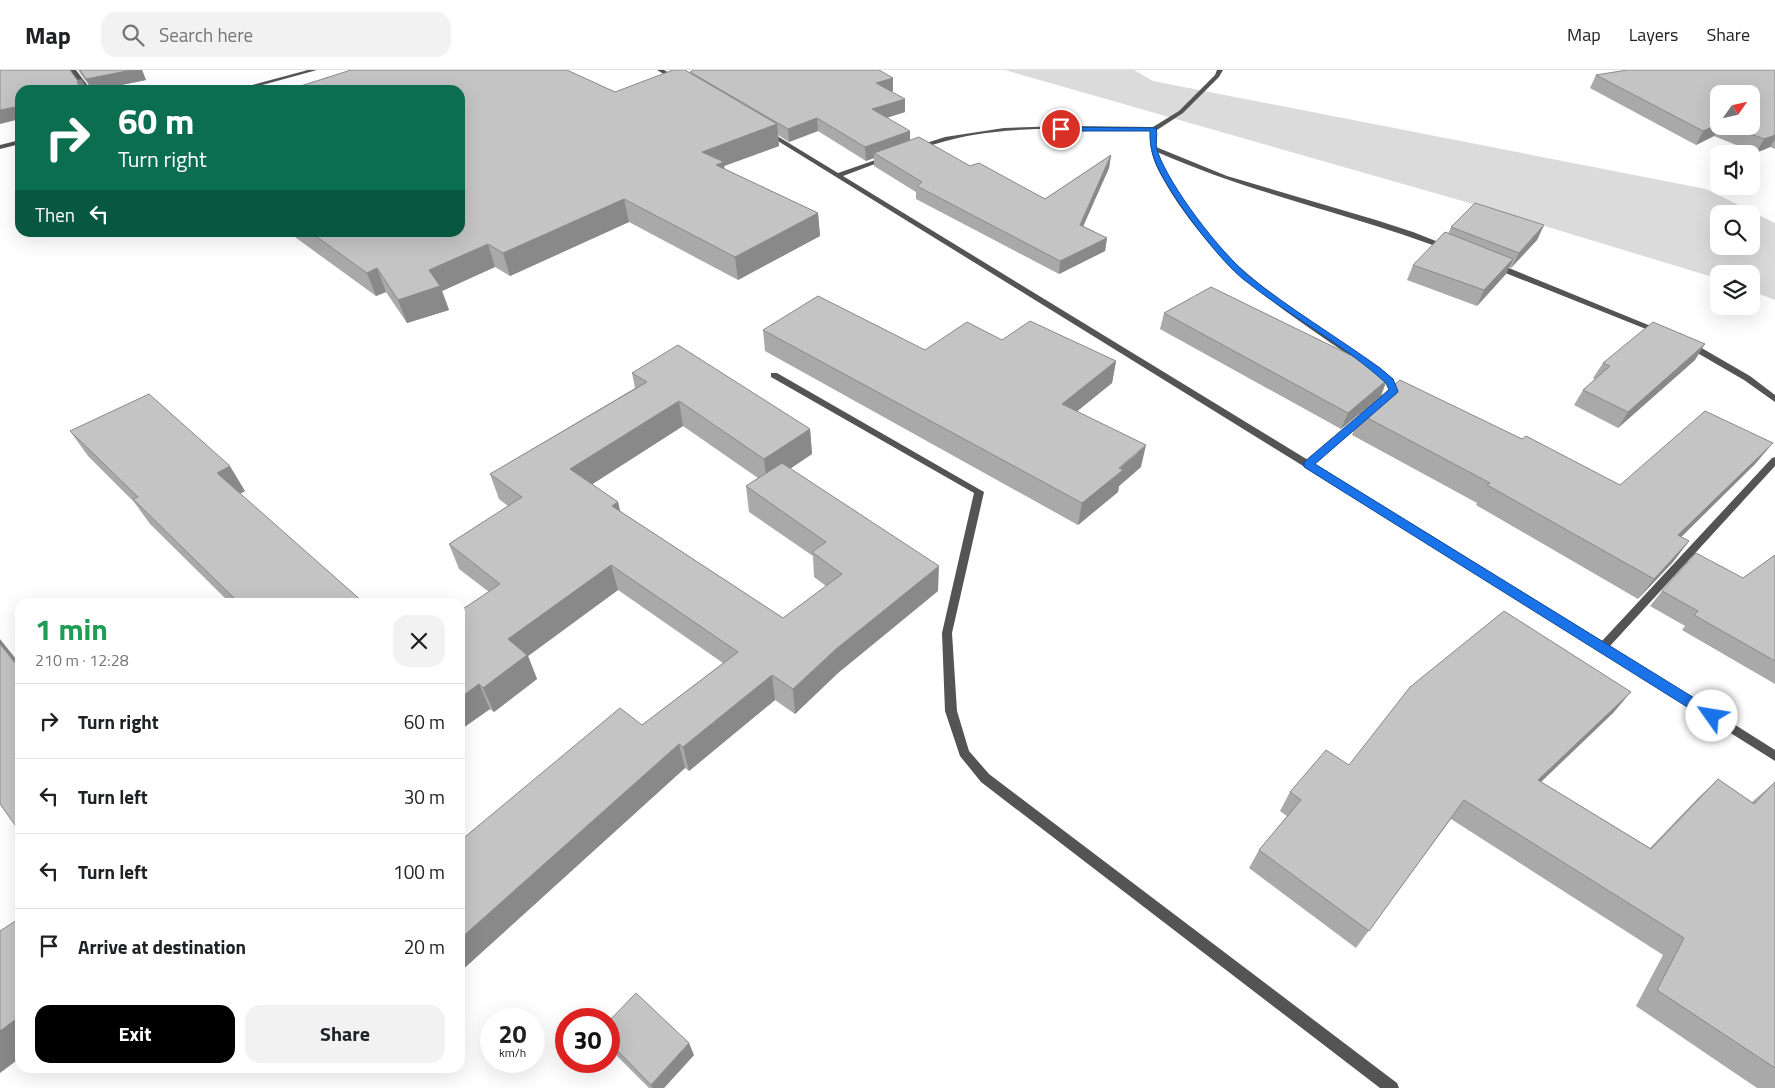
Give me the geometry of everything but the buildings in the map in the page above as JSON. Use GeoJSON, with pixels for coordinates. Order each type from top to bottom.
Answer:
{"type":"FeatureCollection","features":[{"type":"Feature","properties":{"kind":"street"},"geometry":{"type":"LineString","coordinates":[[73,70],[84,85]]}},
{"type":"Feature","properties":{"kind":"street"},"geometry":{"type":"LineString","coordinates":[[256,85],[314,70]]}},
{"type":"Feature","properties":{"kind":"street"},"geometry":{"type":"LineString","coordinates":[[660,70],[681,82]]}},
{"type":"Feature","properties":{"kind":"street"},"geometry":{"type":"LineString","coordinates":[[908,150],[965,134],[1008,130],[1154,129],[1181,112],[1217,76],[1220,70]]}},
{"type":"Feature","properties":{"kind":"street"},"geometry":{"type":"LineString","coordinates":[[755,125],[1603,647],[1775,756]]}},
{"type":"Feature","properties":{"kind":"street"},"geometry":{"type":"LineString","coordinates":[[1154,129],[1153,148],[1162,170],[1183,204],[1208,235],[1245,277],[1390,381],[1394,391],[1379,403]]}},
{"type":"Feature","properties":{"kind":"street"},"geometry":{"type":"LineString","coordinates":[[0,147],[15,143]]}},
{"type":"Feature","properties":{"kind":"street"},"geometry":{"type":"LineString","coordinates":[[1153,148],[1185,163],[1246,184],[1402,230],[1458,251]]}},
{"type":"Feature","properties":{"kind":"street"},"geometry":{"type":"LineString","coordinates":[[839,175],[890,156]]}},
{"type":"Feature","properties":{"kind":"street"},"geometry":{"type":"LineString","coordinates":[[1485,262],[1668,334]]}},
{"type":"Feature","properties":{"kind":"street"},"geometry":{"type":"LineString","coordinates":[[1686,343],[1747,378],[1775,399]]}},
{"type":"Feature","properties":{"kind":"street"},"geometry":{"type":"LineString","coordinates":[[774,375],[978,492],[947,633],[950,710],[964,753],[985,778],[1392,1088]]}},
{"type":"Feature","properties":{"kind":"street"},"geometry":{"type":"LineString","coordinates":[[1308,465],[1372,409]]}},
{"type":"Feature","properties":{"kind":"street"},"geometry":{"type":"LineString","coordinates":[[1603,647],[1775,460]]}},
{"type":"Feature","properties":{"kind":"shaded area"},"geometry":{"type":"Polygon","coordinates":[[[1005,70],[1134,70],[1153,81],[1706,189],[1710,191],[1710,195],[1718,195],[1738,205],[1710,205],[1710,255],[1760,255],[1760,216],[1775,223],[1775,300],[1760,294],[1760,265],[1710,265],[1710,276],[1459,200],[1005,70]]]}},
{"type":"Feature","properties":{"kind":"route"},"geometry":{"type":"LineString","coordinates":[[1061,129],[1154,129],[1153,148],[1162,170],[1183,204],[1245,277],[1390,381],[1394,391],[1308,465],[1511,589],[1712,716]]}}]}
